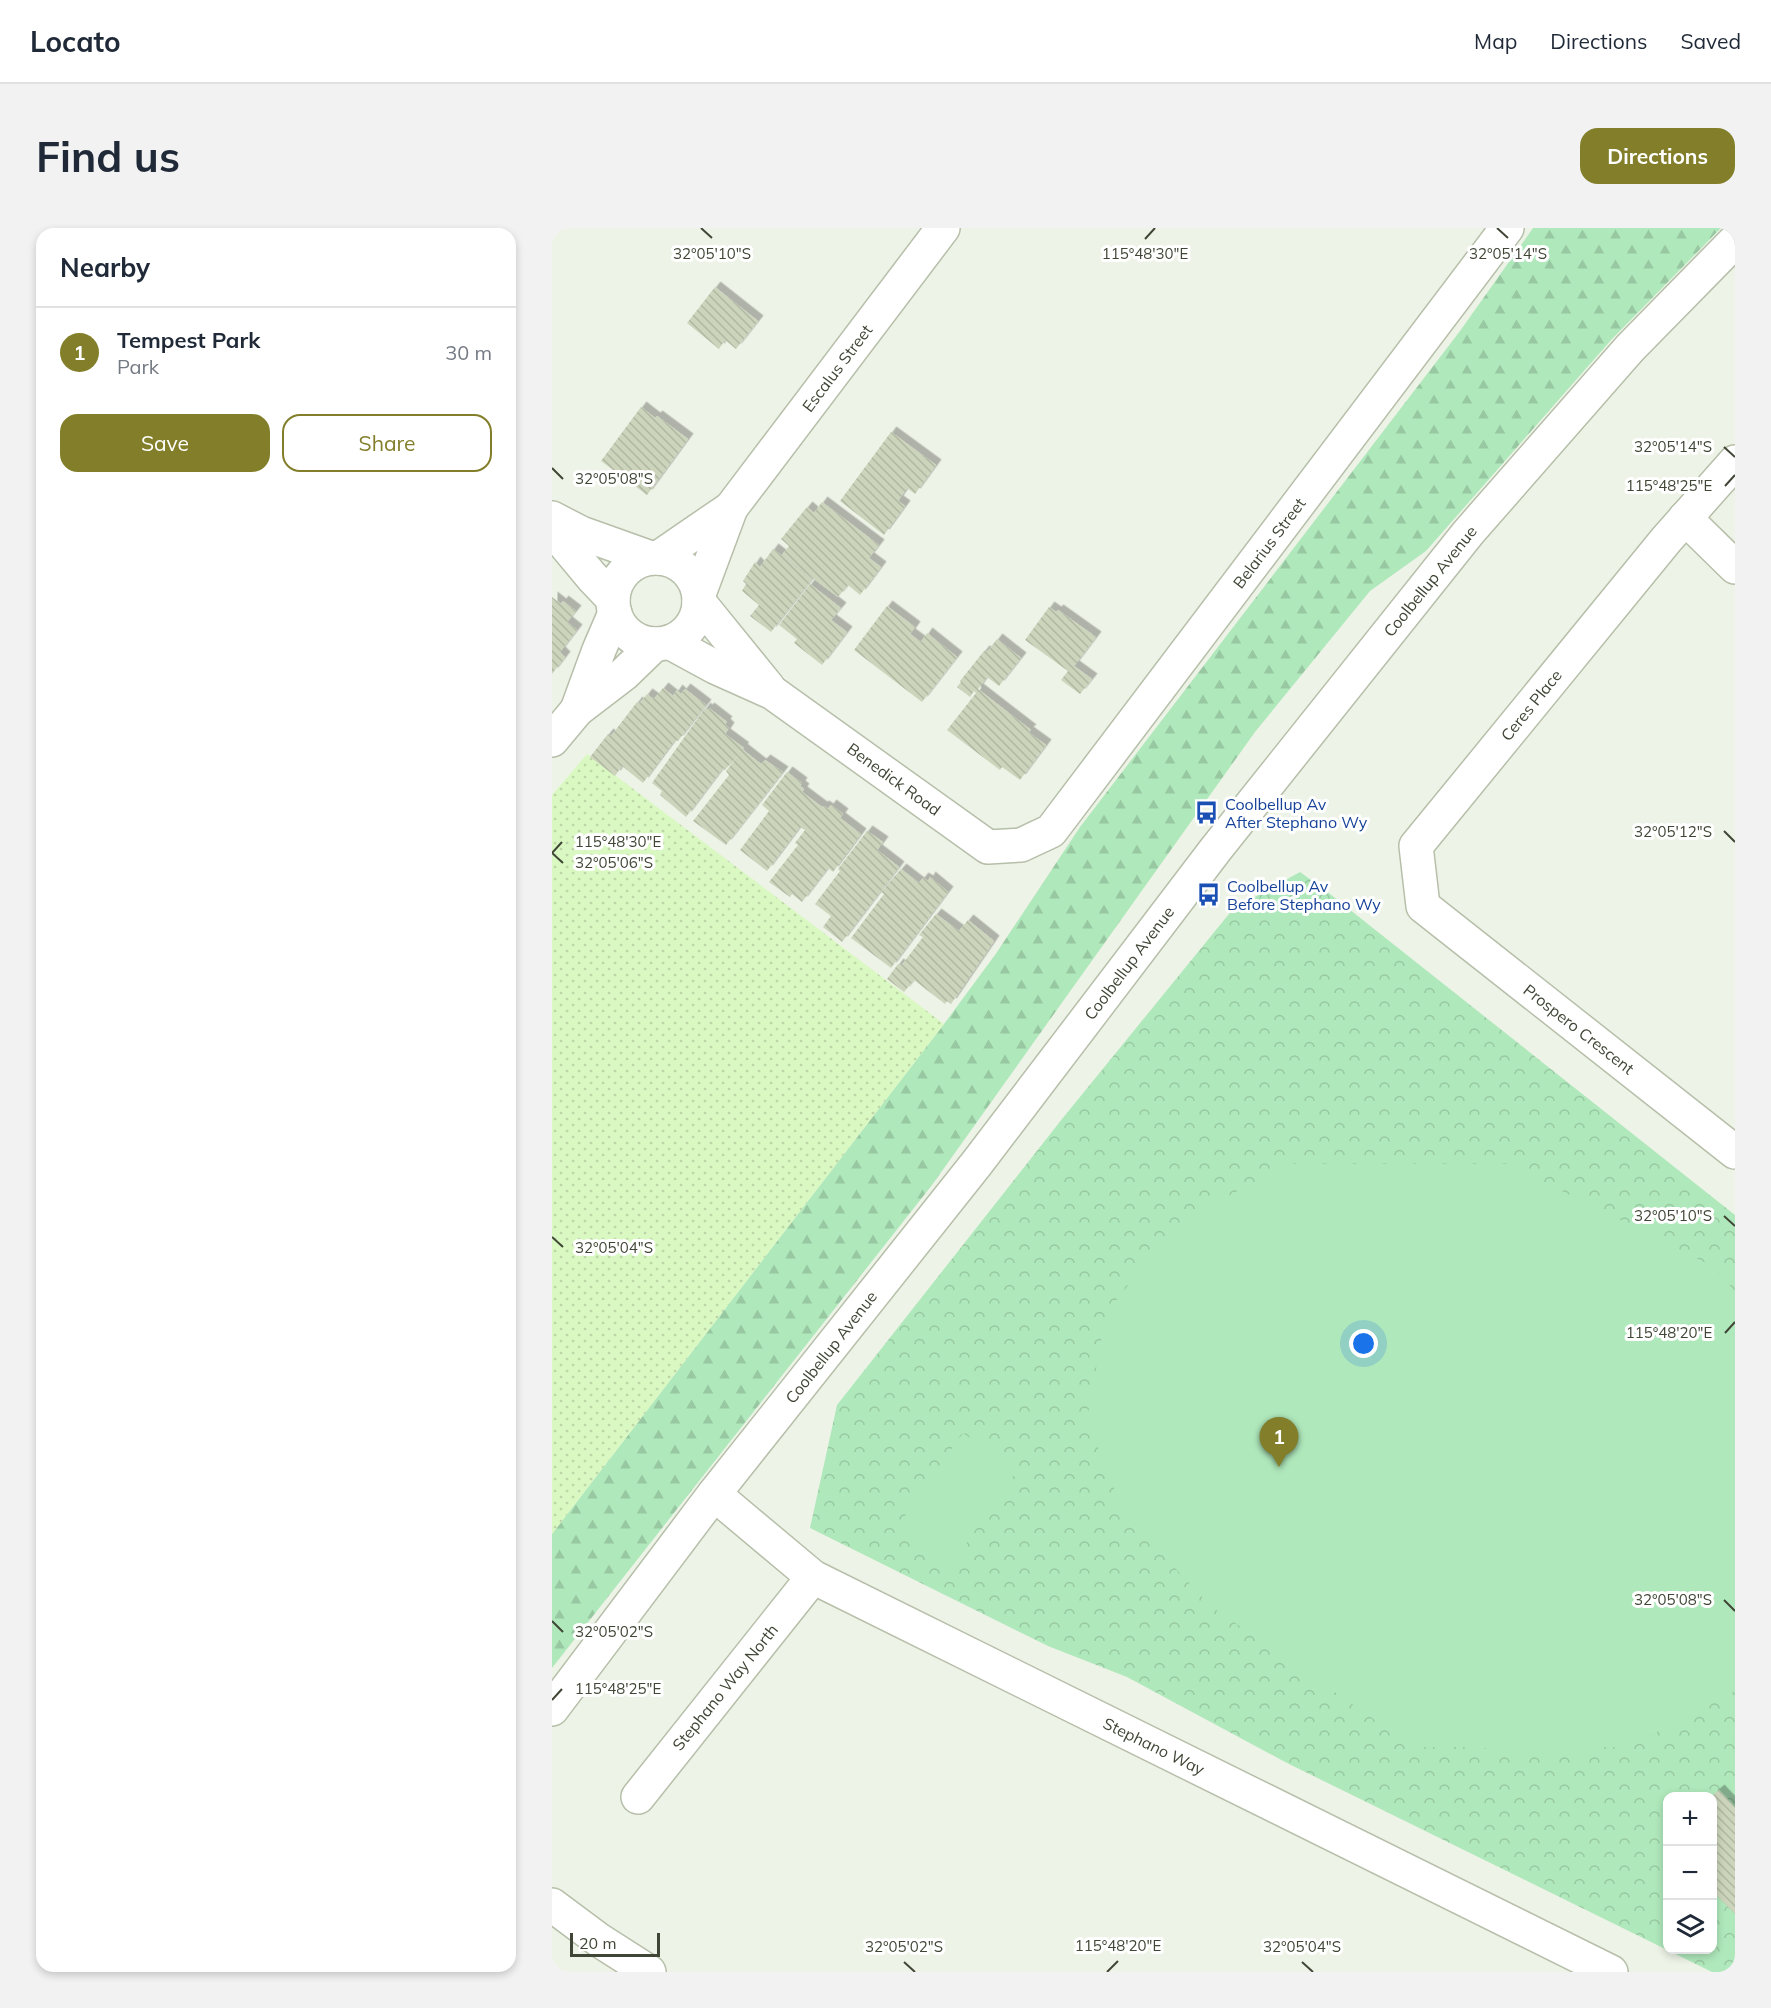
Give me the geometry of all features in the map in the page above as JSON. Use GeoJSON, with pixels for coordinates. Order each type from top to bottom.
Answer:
{"type":"FeatureCollection","features":[{"type":"Feature","properties":{"kind":"street","name":"Escalus Street"},"geometry":{"type":"LineString","coordinates":[[731,508],[943,228]]}},
{"type":"Feature","properties":{"kind":"street","name":"Belarius Street"},"geometry":{"type":"LineString","coordinates":[[1021,845],[1051,831],[1507,228]]}},
{"type":"Feature","properties":{"kind":"street","name":"Coolbellup Avenue"},"geometry":{"type":"LineString","coordinates":[[552,1709],[714,1494],[976,1163],[1216,849],[1468,533],[1630,348],[1735,241]]}},
{"type":"Feature","properties":{"kind":"street","name":"Ceres Place"},"geometry":{"type":"LineString","coordinates":[[1423,906],[1416,846],[1684,518],[1735,462]]}},
{"type":"Feature","properties":{"kind":"street"},"geometry":{"type":"LineString","coordinates":[[577,710],[614,606],[615,587],[621,577],[639,561],[654,558],[731,508]]}},
{"type":"Feature","properties":{"kind":"street"},"geometry":{"type":"LineString","coordinates":[[552,740],[577,710],[662,643],[681,636],[691,627],[697,615],[699,598],[731,508]]}},
{"type":"Feature","properties":{"kind":"street"},"geometry":{"type":"LineString","coordinates":[[552,518],[581,532],[654,558],[672,561],[685,569],[694,580],[699,598],[773,693]]}},
{"type":"Feature","properties":{"kind":"street"},"geometry":{"type":"LineString","coordinates":[[1684,518],[1735,567]]}},
{"type":"Feature","properties":{"kind":"street"},"geometry":{"type":"LineString","coordinates":[[552,529],[614,606],[621,625],[630,635],[642,641],[662,643],[773,693]]}},
{"type":"Feature","properties":{"kind":"street","name":"Benedick Road"},"geometry":{"type":"LineString","coordinates":[[773,693],[988,847],[1021,845]]}},
{"type":"Feature","properties":{"kind":"street","name":"Prospero Crescent"},"geometry":{"type":"LineString","coordinates":[[1423,906],[1735,1152]]}},
{"type":"Feature","properties":{"kind":"street","name":"Stephano Way"},"geometry":{"type":"LineString","coordinates":[[714,1494],[813,1577],[1611,1972]]}},
{"type":"Feature","properties":{"kind":"street","name":"Stephano Way North"},"geometry":{"type":"LineString","coordinates":[[638,1797],[813,1577]]}},
{"type":"Feature","properties":{"kind":"street"},"geometry":{"type":"LineString","coordinates":[[552,1905],[599,1940],[650,1972]]}},
{"type":"Feature","properties":{"kind":"green space"},"geometry":{"type":"Polygon","coordinates":[[[1533,228],[1721,228],[1612,339],[1426,551],[1370,591],[1255,732],[932,1185],[552,1668],[552,1534],[944,1024],[995,955],[1080,827],[1460,331],[1533,228]]]}},
{"type":"Feature","properties":{"kind":"green space"},"geometry":{"type":"Polygon","coordinates":[[[1300,872],[1735,1215],[1735,1972],[1712,1972],[1675,1954],[1717,1954],[1717,1792],[1663,1792],[1663,1948],[1287,1763],[1127,1677],[1048,1646],[810,1528],[837,1405],[1062,1119],[1233,909],[1300,872]]]}},
{"type":"Feature","properties":{"kind":"green space"},"geometry":{"type":"Polygon","coordinates":[[[1287,1164],[1508,1164],[1712,1266],[1735,1291],[1735,1691],[1628,1747],[1597,1747],[1550,1754],[1513,1753],[1476,1747],[1414,1747],[1212,1607],[1124,1514],[1087,1419],[1106,1313],[1177,1224],[1287,1164]]]}},
{"type":"Feature","properties":{"kind":"green space"},"geometry":{"type":"Polygon","coordinates":[[[963,1433],[1017,1471],[951,1565],[897,1527],[963,1433]]]}},
{"type":"Feature","properties":{"kind":"sand"},"geometry":{"type":"Polygon","coordinates":[[[587,754],[944,1024],[552,1534],[552,795],[587,754]]]}},
{"type":"Feature","properties":{"kind":"building"},"geometry":{"type":"Polygon","coordinates":[[[715,287],[758,321],[736,349],[725,340],[719,349],[687,323],[715,287]]]}},
{"type":"Feature","properties":{"kind":"building"},"geometry":{"type":"Polygon","coordinates":[[[641,407],[688,439],[647,495],[601,461],[641,407]]]}},
{"type":"Feature","properties":{"kind":"building"},"geometry":{"type":"Polygon","coordinates":[[[891,432],[936,465],[915,494],[907,488],[898,501],[905,506],[884,535],[840,501],[891,432]]]}},
{"type":"Feature","properties":{"kind":"building"},"geometry":{"type":"Polygon","coordinates":[[[822,502],[879,545],[869,558],[881,567],[860,595],[848,585],[838,597],[782,555],[789,546],[781,539],[807,507],[814,513],[822,502]]]}},
{"type":"Feature","properties":{"kind":"building"},"geometry":{"type":"Polygon","coordinates":[[[773,549],[812,579],[771,632],[750,616],[759,605],[742,591],[746,584],[743,581],[755,562],[760,567],[773,549]]]}},
{"type":"Feature","properties":{"kind":"building"},"geometry":{"type":"Polygon","coordinates":[[[810,584],[841,608],[831,620],[847,632],[822,665],[794,643],[797,639],[779,625],[810,584]]]}},
{"type":"Feature","properties":{"kind":"building"},"geometry":{"type":"Polygon","coordinates":[[[552,597],[561,604],[563,601],[576,611],[567,622],[577,630],[560,652],[565,657],[552,674],[552,597]]]}},
{"type":"Feature","properties":{"kind":"building"},"geometry":{"type":"Polygon","coordinates":[[[887,606],[915,627],[910,634],[921,642],[927,633],[957,657],[922,702],[854,650],[887,606]]]}},
{"type":"Feature","properties":{"kind":"building"},"geometry":{"type":"Polygon","coordinates":[[[1049,607],[1056,612],[1058,610],[1096,637],[1074,666],[1092,679],[1080,694],[1061,680],[1068,671],[1025,640],[1049,607]]]}},
{"type":"Feature","properties":{"kind":"building"},"geometry":{"type":"Polygon","coordinates":[[[997,639],[1021,658],[999,686],[987,677],[978,689],[1031,730],[1028,732],[1046,745],[1020,780],[1002,767],[1000,770],[947,730],[976,693],[974,691],[970,697],[957,687],[960,681],[984,651],[987,652],[997,639]]]}},
{"type":"Feature","properties":{"kind":"building"},"geometry":{"type":"Polygon","coordinates":[[[663,688],[673,696],[677,690],[681,694],[685,689],[706,705],[678,741],[675,740],[643,783],[622,766],[615,776],[590,757],[608,734],[611,736],[637,702],[639,704],[647,694],[654,699],[663,688]]]}},
{"type":"Feature","properties":{"kind":"building"},"geometry":{"type":"Polygon","coordinates":[[[705,708],[707,710],[709,708],[727,722],[725,724],[729,728],[725,734],[744,748],[742,749],[761,764],[765,760],[783,772],[726,845],[693,821],[729,775],[726,771],[740,753],[725,770],[723,768],[686,817],[660,795],[662,791],[652,783],[705,708]]]}},
{"type":"Feature","properties":{"kind":"building"},"geometry":{"type":"Polygon","coordinates":[[[787,772],[802,783],[800,786],[804,789],[802,792],[822,807],[828,809],[831,805],[843,814],[840,818],[861,834],[833,872],[828,868],[802,902],[792,894],[790,897],[769,882],[798,845],[795,843],[805,830],[800,827],[767,871],[740,850],[769,811],[762,805],[787,772]]]}},
{"type":"Feature","properties":{"kind":"building"},"geometry":{"type":"Polygon","coordinates":[[[867,831],[883,842],[877,850],[899,867],[842,942],[823,927],[831,916],[815,904],[867,831]]]}},
{"type":"Feature","properties":{"kind":"building"},"geometry":{"type":"Polygon","coordinates":[[[901,869],[919,883],[923,878],[928,881],[930,877],[948,892],[891,968],[851,938],[884,894],[881,892],[901,869]]]}},
{"type":"Feature","properties":{"kind":"building"},"geometry":{"type":"Polygon","coordinates":[[[936,914],[959,931],[968,920],[994,941],[951,1004],[947,1001],[945,1004],[914,980],[904,992],[887,979],[898,964],[901,966],[923,937],[919,935],[936,914]]]}},
{"type":"Feature","properties":{"kind":"building"},"geometry":{"type":"Polygon","coordinates":[[[1719,1790],[1735,1807],[1735,1914],[1717,1896],[1717,1792],[1719,1790]]]}},
{"type":"Feature","properties":{"kind":"place","name":"Coolbellup Av After Stephano Wy"},"geometry":{"type":"Point","coordinates":[1207,813]}},
{"type":"Feature","properties":{"kind":"place","name":"Coolbellup Av Before Stephano Wy"},"geometry":{"type":"Point","coordinates":[1209,895]}},
{"type":"Feature","properties":{"kind":"place","name":"Tempest Park"},"geometry":{"type":"Point","coordinates":[1279,1467]}}]}
